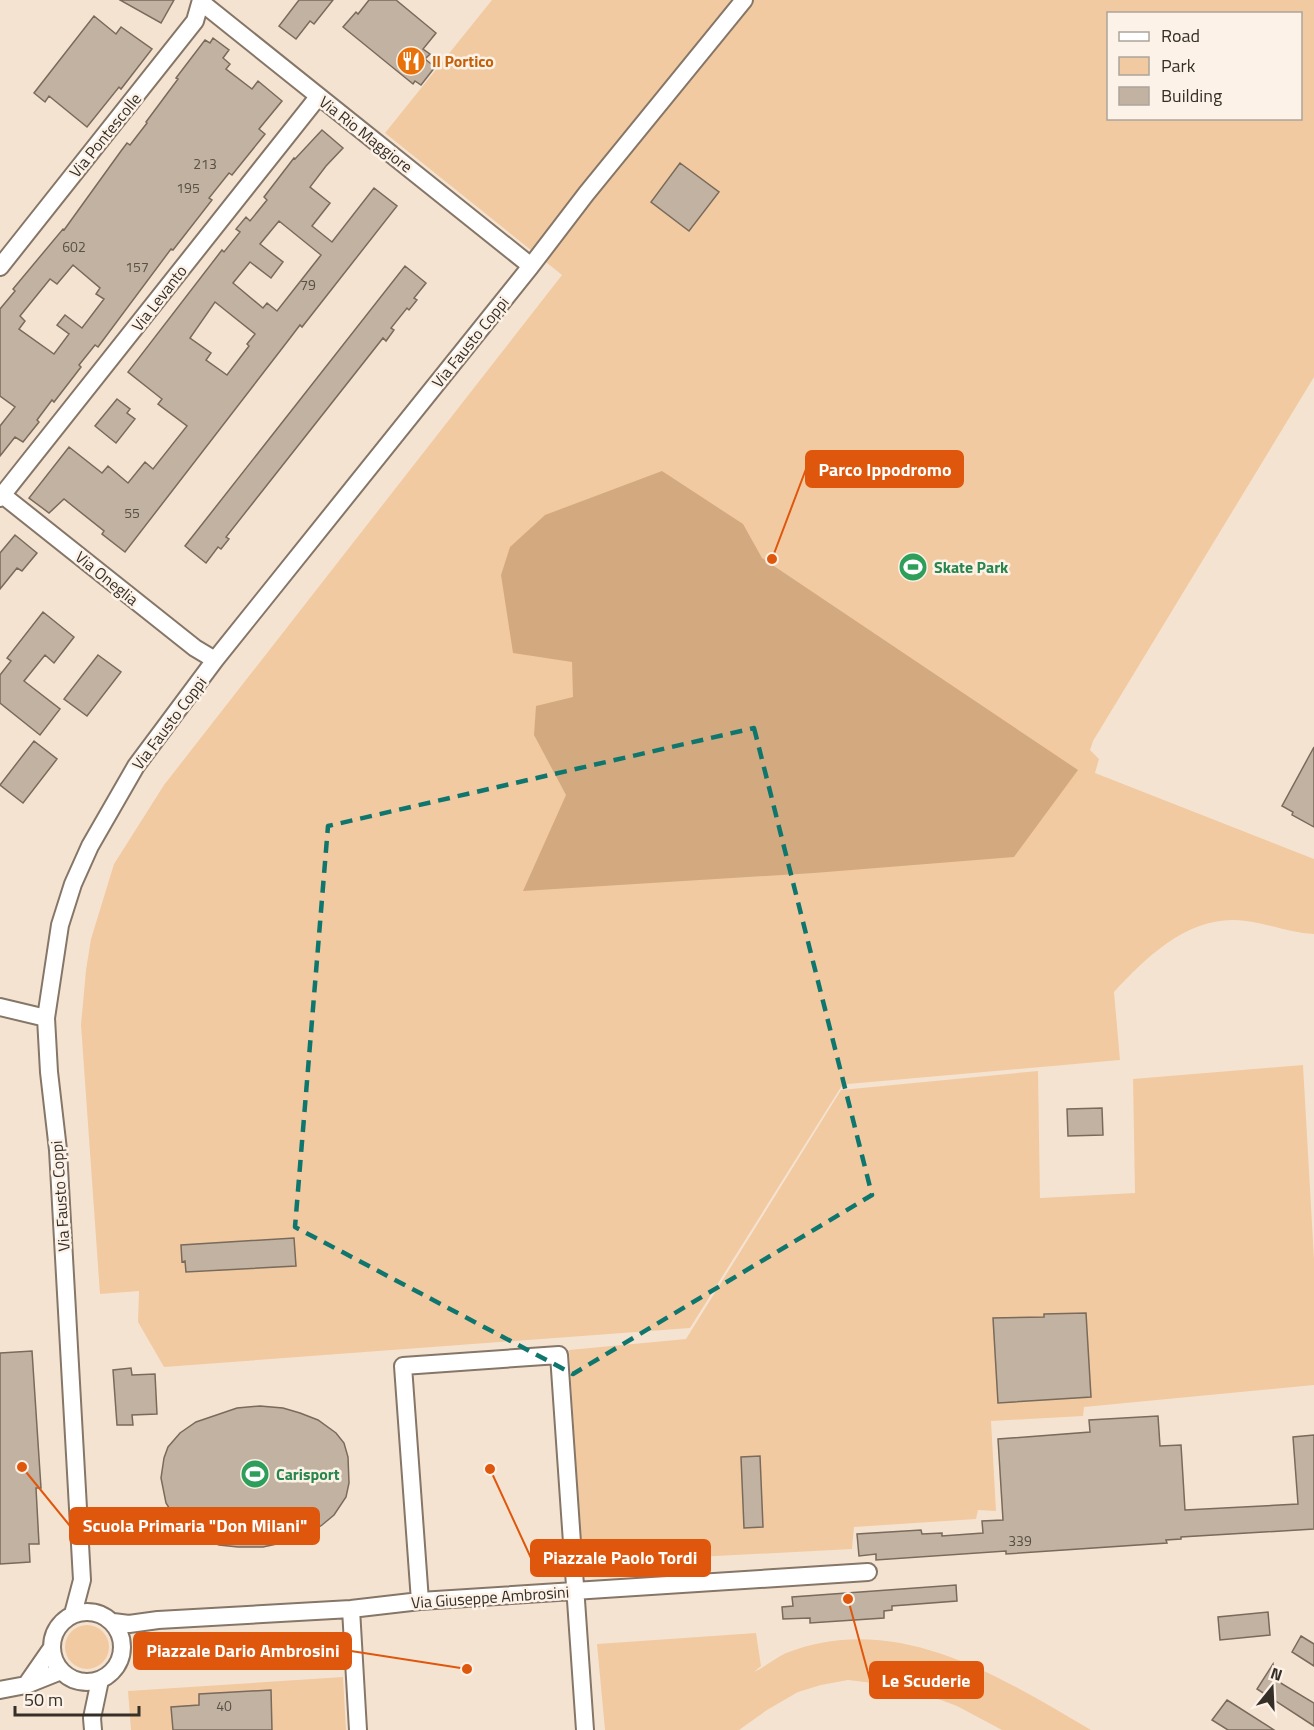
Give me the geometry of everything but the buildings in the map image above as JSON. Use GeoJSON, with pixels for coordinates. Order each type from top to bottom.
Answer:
{"type":"FeatureCollection","features":[{"type":"Feature","properties":{"kind":"street","name":"Via Fausto Coppi"},"geometry":{"type":"LineString","coordinates":[[73,1614],[82,1580],[58,1149],[49,1072],[46,1018],[60,925],[73,884],[90,846],[136,766],[215,660],[531,266],[586,194],[744,0]]}},
{"type":"Feature","properties":{"kind":"street","name":"Via Rio Maggiore"},"geometry":{"type":"LineString","coordinates":[[201,1],[531,266]]}},
{"type":"Feature","properties":{"kind":"street","name":"Via Pontescolle"},"geometry":{"type":"LineString","coordinates":[[0,267],[195,21],[201,1]]}},
{"type":"Feature","properties":{"kind":"street","name":"Via Levanto"},"geometry":{"type":"LineString","coordinates":[[1,496],[318,97]]}},
{"type":"Feature","properties":{"kind":"street","name":"Via Oneglia"},"geometry":{"type":"LineString","coordinates":[[1,496],[195,648],[215,660]]}},
{"type":"Feature","properties":{"kind":"street"},"geometry":{"type":"LineString","coordinates":[[0,1007],[46,1018]]}},
{"type":"Feature","properties":{"kind":"street"},"geometry":{"type":"LineString","coordinates":[[420,1601],[403,1366],[560,1355],[585,1730]]}},
{"type":"Feature","properties":{"kind":"street","name":"Via Giuseppe Ambrosini"},"geometry":{"type":"LineString","coordinates":[[113,1622],[129,1624],[158,1620],[351,1609],[420,1601],[868,1572]]}},
{"type":"Feature","properties":{"kind":"street"},"geometry":{"type":"LineString","coordinates":[[82,1580],[98,1613]]}},
{"type":"Feature","properties":{"kind":"street"},"geometry":{"type":"LineString","coordinates":[[351,1609],[358,1730]]}},
{"type":"Feature","properties":{"kind":"street"},"geometry":{"type":"LineString","coordinates":[[98,1613],[113,1622],[122,1638],[121,1657],[116,1667],[100,1680],[77,1681],[61,1671],[55,1661],[51,1649],[52,1639],[63,1620],[73,1614],[98,1613]]}},
{"type":"Feature","properties":{"kind":"street"},"geometry":{"type":"LineString","coordinates":[[123,1647],[134,1636],[158,1620]]}},
{"type":"Feature","properties":{"kind":"street"},"geometry":{"type":"LineString","coordinates":[[26,1685],[51,1649]]}},
{"type":"Feature","properties":{"kind":"street"},"geometry":{"type":"LineString","coordinates":[[0,1690],[26,1685],[61,1671]]}},
{"type":"Feature","properties":{"kind":"street"},"geometry":{"type":"LineString","coordinates":[[93,1724],[100,1680]]}},
{"type":"Feature","properties":{"kind":"street"},"geometry":{"type":"LineString","coordinates":[[77,1681],[93,1724]]}},
{"type":"Feature","properties":{"kind":"highlighted area"},"geometry":{"type":"Polygon","coordinates":[[[754,728],[872,1195],[573,1374],[295,1227],[328,826],[754,728]]]}},
{"type":"Feature","properties":{"kind":"green space"},"geometry":{"type":"Polygon","coordinates":[[[492,0],[1314,0],[1314,377],[1093,741],[1090,750],[1099,759],[1095,773],[1314,859],[1314,934],[1246,921],[1226,920],[1189,930],[1172,940],[1141,964],[1114,992],[1120,1060],[848,1084],[841,1087],[690,1328],[164,1367],[138,1322],[139,1291],[100,1294],[81,1025],[91,939],[114,864],[164,785],[562,275],[385,133],[492,0]]]}},
{"type":"Feature","properties":{"kind":"green space"},"geometry":{"type":"Polygon","coordinates":[[[1303,1065],[1314,1259],[1314,1385],[1084,1407],[1083,1416],[991,1421],[996,1511],[978,1510],[976,1519],[854,1527],[852,1549],[582,1563],[569,1350],[686,1339],[841,1090],[1038,1071],[1040,1198],[1135,1193],[1133,1079],[1303,1065]]]}},
{"type":"Feature","properties":{"kind":"green space"},"geometry":{"type":"Polygon","coordinates":[[[87,1625],[102,1632],[109,1647],[102,1662],[87,1669],[72,1662],[65,1647],[72,1632],[87,1625]]]}},
{"type":"Feature","properties":{"kind":"green space"},"geometry":{"type":"Polygon","coordinates":[[[756,1633],[761,1666],[754,1672],[786,1653],[827,1642],[867,1639],[907,1644],[945,1655],[983,1671],[1020,1689],[1091,1730],[1002,1730],[957,1706],[906,1687],[848,1680],[798,1692],[739,1730],[605,1730],[597,1644],[756,1633]]]}},
{"type":"Feature","properties":{"kind":"green space"},"geometry":{"type":"Polygon","coordinates":[[[343,1677],[346,1730],[131,1730],[128,1691],[343,1677]]]}},
{"type":"Feature","properties":{"kind":"shaded area"},"geometry":{"type":"Polygon","coordinates":[[[662,471],[743,524],[762,558],[1078,770],[1014,857],[814,873],[523,891],[566,795],[534,735],[536,706],[573,697],[572,662],[513,653],[501,575],[510,547],[545,515],[662,471]]]}},
{"type":"Feature","properties":{"kind":"place","name":"Il Portico"},"geometry":{"type":"Point","coordinates":[411,61]}},
{"type":"Feature","properties":{"kind":"place","name":"Parco Ippodromo"},"geometry":{"type":"Point","coordinates":[772,559]}},
{"type":"Feature","properties":{"kind":"place","name":"Skate Park"},"geometry":{"type":"Point","coordinates":[913,567]}},
{"type":"Feature","properties":{"kind":"place","name":"Scuola Primaria \"Don Milani\""},"geometry":{"type":"Point","coordinates":[22,1467]}},
{"type":"Feature","properties":{"kind":"place","name":"Piazzale Paolo Tordi"},"geometry":{"type":"Point","coordinates":[490,1469]}},
{"type":"Feature","properties":{"kind":"place","name":"Carisport"},"geometry":{"type":"Point","coordinates":[255,1474]}},
{"type":"Feature","properties":{"kind":"place","name":"Le Scuderie"},"geometry":{"type":"Point","coordinates":[848,1599]}},
{"type":"Feature","properties":{"kind":"place","name":"Piazzale Dario Ambrosini"},"geometry":{"type":"Point","coordinates":[467,1669]}}]}
